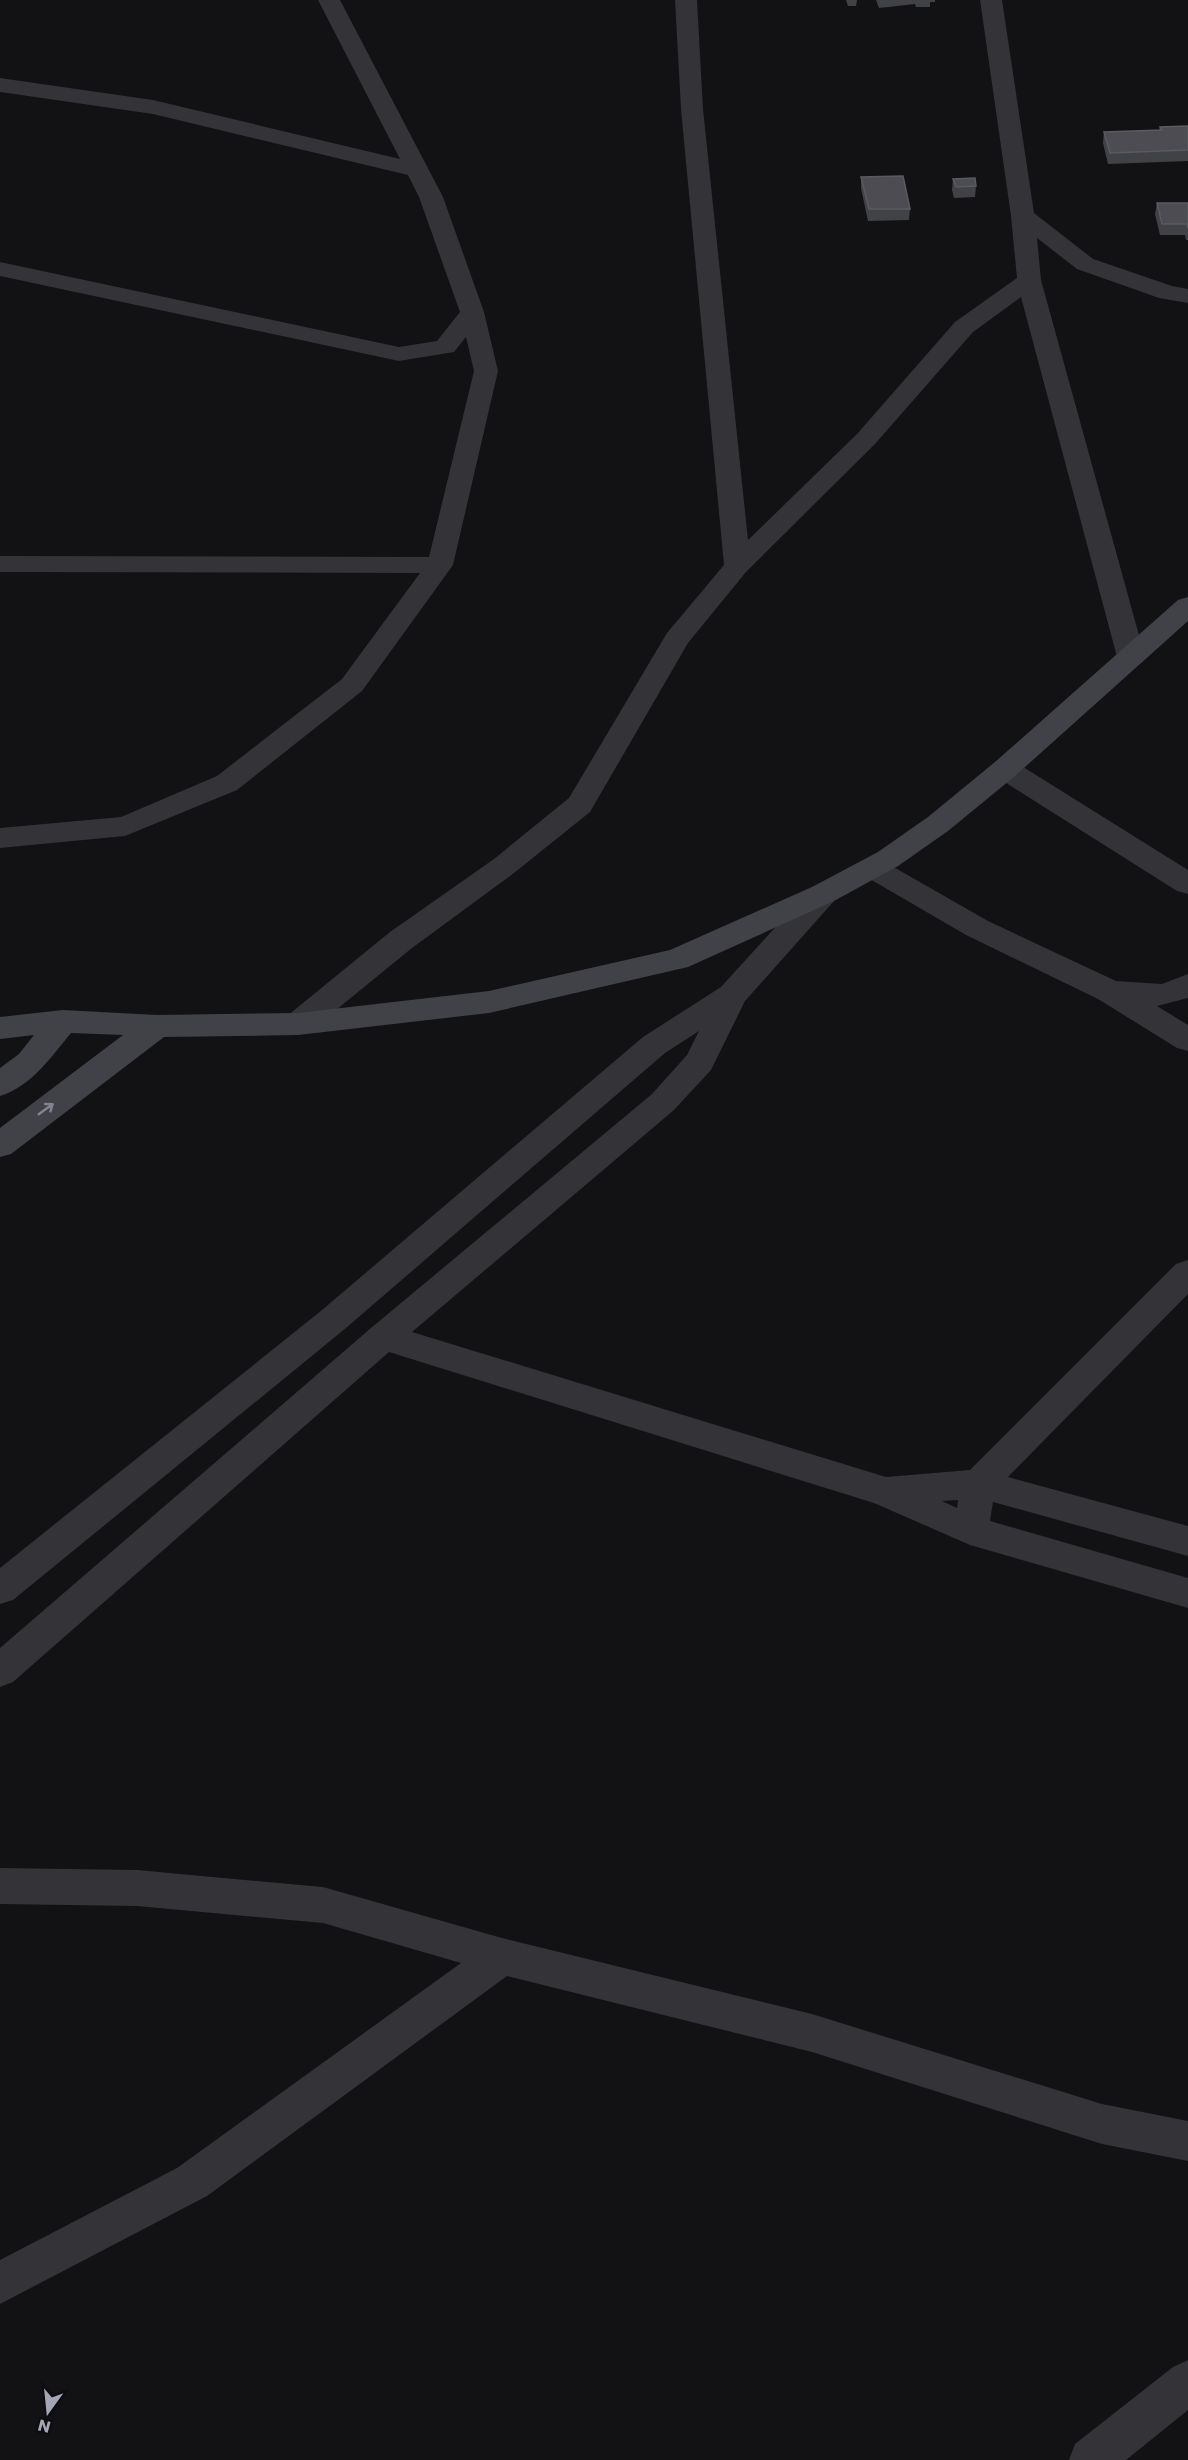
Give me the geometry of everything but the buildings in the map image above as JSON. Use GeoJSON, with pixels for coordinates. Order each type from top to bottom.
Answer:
{"type":"FeatureCollection","features":[{"type":"Feature","properties":{"kind":"street"},"geometry":{"type":"LineString","coordinates":[[0,838],[125,826],[227,783],[352,685],[440,565],[486,370],[472,312],[431,197],[329,0]]}},
{"type":"Feature","properties":{"kind":"street"},"geometry":{"type":"LineString","coordinates":[[686,0],[692,109],[737,566]]}},
{"type":"Feature","properties":{"kind":"street"},"geometry":{"type":"LineString","coordinates":[[992,0],[1023,216],[1029,280],[1131,657]]}},
{"type":"Feature","properties":{"kind":"street"},"geometry":{"type":"LineString","coordinates":[[0,85],[153,107],[417,170]]}},
{"type":"Feature","properties":{"kind":"street"},"geometry":{"type":"LineString","coordinates":[[1023,216],[1085,264],[1168,293],[1188,296]]}},
{"type":"Feature","properties":{"kind":"street"},"geometry":{"type":"LineString","coordinates":[[0,269],[399,354],[445,347],[472,312]]}},
{"type":"Feature","properties":{"kind":"street"},"geometry":{"type":"LineString","coordinates":[[298,1024],[401,940],[504,866],[580,805],[677,639],[737,566],[866,439],[964,327],[1029,280]]}},
{"type":"Feature","properties":{"kind":"street"},"geometry":{"type":"LineString","coordinates":[[0,564],[440,565]]}},
{"type":"Feature","properties":{"kind":"street"},"geometry":{"type":"LineString","coordinates":[[0,1028],[63,1021],[157,1026],[298,1024],[489,1002],[677,959],[823,894],[888,859],[938,824],[1005,769],[1188,606]]}},
{"type":"Feature","properties":{"kind":"street"},"geometry":{"type":"LineString","coordinates":[[1005,769],[1188,884]]}},
{"type":"Feature","properties":{"kind":"street"},"geometry":{"type":"LineString","coordinates":[[873,868],[977,928],[1110,991],[1188,1040]]}},
{"type":"Feature","properties":{"kind":"street"},"geometry":{"type":"LineString","coordinates":[[0,1589],[334,1319],[654,1045],[732,995],[823,894]]}},
{"type":"Feature","properties":{"kind":"street"},"geometry":{"type":"LineString","coordinates":[[1110,991],[1152,996],[1181,990],[1188,985]]}},
{"type":"Feature","properties":{"kind":"street"},"geometry":{"type":"LineString","coordinates":[[0,1671],[383,1337],[663,1102],[700,1062],[732,995]]}},
{"type":"Feature","properties":{"kind":"street"},"geometry":{"type":"LineString","coordinates":[[0,1084],[30,1062],[63,1021]]}},
{"type":"Feature","properties":{"kind":"street"},"geometry":{"type":"LineString","coordinates":[[0,1145],[157,1026]]}},
{"type":"Feature","properties":{"kind":"street"},"geometry":{"type":"LineString","coordinates":[[970,1530],[979,1484],[1188,1273]]}},
{"type":"Feature","properties":{"kind":"street"},"geometry":{"type":"LineString","coordinates":[[383,1337],[884,1491],[970,1530],[1188,1593]]}},
{"type":"Feature","properties":{"kind":"street"},"geometry":{"type":"LineString","coordinates":[[884,1491],[979,1484],[1188,1542]]}},
{"type":"Feature","properties":{"kind":"street"},"geometry":{"type":"LineString","coordinates":[[0,1887],[137,1887],[323,1905],[502,1956],[812,2033],[1102,2124],[1188,2141]]}},
{"type":"Feature","properties":{"kind":"street"},"geometry":{"type":"LineString","coordinates":[[0,2283],[192,2181],[502,1956]]}},
{"type":"Feature","properties":{"kind":"street"},"geometry":{"type":"LineString","coordinates":[[1091,2460],[1188,2382]]}}]}
